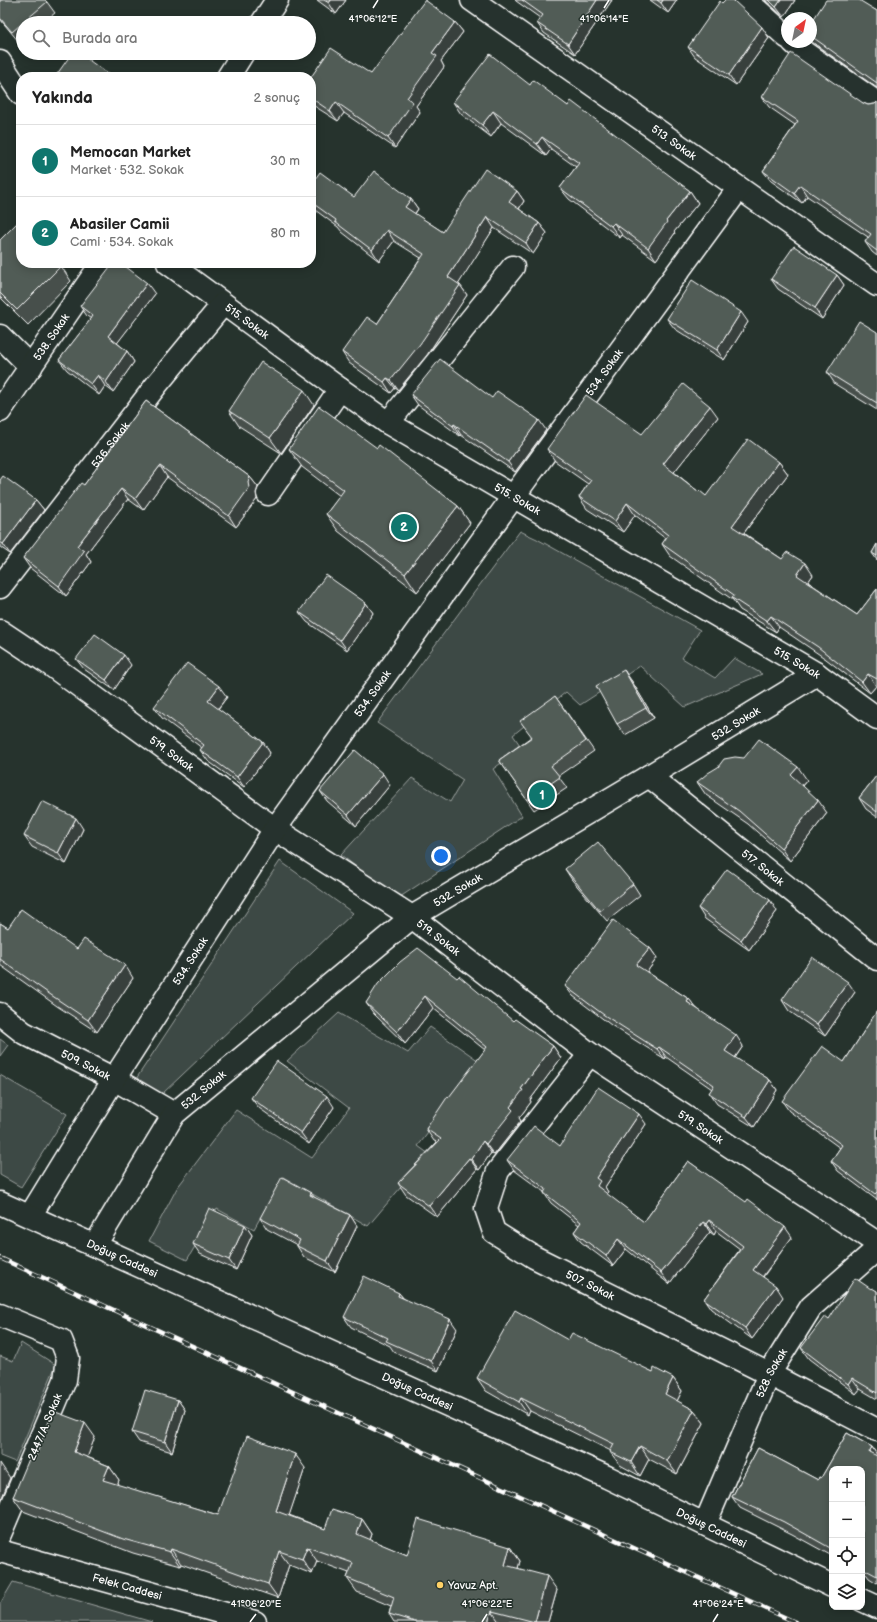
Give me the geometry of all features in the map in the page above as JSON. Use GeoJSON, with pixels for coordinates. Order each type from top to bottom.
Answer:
{"type":"FeatureCollection","features":[{"type":"Feature","properties":{"kind":"street"},"geometry":{"type":"LineString","coordinates":[[267,16],[277,0]]}},
{"type":"Feature","properties":{"kind":"street","name":"513. Sokak"},"geometry":{"type":"LineString","coordinates":[[472,0],[877,285]]}},
{"type":"Feature","properties":{"kind":"street"},"geometry":{"type":"LineString","coordinates":[[746,0],[781,32]]}},
{"type":"Feature","properties":{"kind":"street"},"geometry":{"type":"LineString","coordinates":[[800,48],[877,103]]}},
{"type":"Feature","properties":{"kind":"street"},"geometry":{"type":"LineString","coordinates":[[231,72],[239,60]]}},
{"type":"Feature","properties":{"kind":"street"},"geometry":{"type":"LineString","coordinates":[[0,62],[16,86]]}},
{"type":"Feature","properties":{"kind":"street","name":"534. Sokak"},"geometry":{"type":"LineString","coordinates":[[30,1216],[114,1079],[275,829],[513,497],[739,188]]}},
{"type":"Feature","properties":{"kind":"street"},"geometry":{"type":"LineString","coordinates":[[388,423],[513,267]]}},
{"type":"Feature","properties":{"kind":"street","name":"538. Sokak"},"geometry":{"type":"LineString","coordinates":[[0,411],[99,268]]}},
{"type":"Feature","properties":{"kind":"street","name":"515. Sokak"},"geometry":{"type":"LineString","coordinates":[[175,268],[388,423],[817,674],[877,718]]}},
{"type":"Feature","properties":{"kind":"street","name":"536. Sokak"},"geometry":{"type":"LineString","coordinates":[[0,587],[158,383],[223,304]]}},
{"type":"Feature","properties":{"kind":"street"},"geometry":{"type":"LineString","coordinates":[[0,336],[31,367]]}},
{"type":"Feature","properties":{"kind":"street"},"geometry":{"type":"LineString","coordinates":[[268,494],[340,389]]}},
{"type":"Feature","properties":{"kind":"street","name":"519. Sokak"},"geometry":{"type":"LineString","coordinates":[[0,631],[48,663],[275,829],[412,917],[590,1054],[877,1243]]}},
{"type":"Feature","properties":{"kind":"street","name":"532. Sokak"},"geometry":{"type":"LineString","coordinates":[[95,1244],[174,1114],[412,917],[817,674]]}},
{"type":"Feature","properties":{"kind":"street","name":"517. Sokak"},"geometry":{"type":"LineString","coordinates":[[649,776],[877,959]]}},
{"type":"Feature","properties":{"kind":"street","name":"509. Sokak"},"geometry":{"type":"LineString","coordinates":[[0,1014],[24,1033],[114,1079],[174,1114]]}},
{"type":"Feature","properties":{"kind":"street","name":"507. Sokak"},"geometry":{"type":"LineString","coordinates":[[590,1054],[498,1171],[486,1208],[494,1232],[534,1257],[769,1374],[877,1430]]}},
{"type":"Feature","properties":{"kind":"street","name":"Doğuş Caddesi"},"geometry":{"type":"LineString","coordinates":[[0,1203],[95,1244],[608,1477],[829,1585]]}},
{"type":"Feature","properties":{"kind":"street","name":"528. Sokak"},"geometry":{"type":"LineString","coordinates":[[705,1524],[769,1374],[811,1307],[877,1249]]}},
{"type":"Feature","properties":{"kind":"street","name":"2447/A. Sokak"},"geometry":{"type":"LineString","coordinates":[[0,1315],[61,1340],[68,1358],[65,1380],[0,1534]]}},
{"type":"Feature","properties":{"kind":"street","name":"Felek Caddesi"},"geometry":{"type":"LineString","coordinates":[[0,1551],[255,1622]]}},
{"type":"Feature","properties":{"kind":"street"},"geometry":{"type":"LineString","coordinates":[[865,1601],[877,1607]]}},
{"type":"Feature","properties":{"kind":"shaded area"},"geometry":{"type":"Polygon","coordinates":[[[520,531],[700,630],[682,658],[715,678],[734,658],[762,674],[685,707],[640,666],[580,705],[566,692],[513,735],[522,748],[493,769],[522,816],[397,899],[341,855],[412,778],[450,802],[463,780],[377,723],[520,531]]]}},
{"type":"Feature","properties":{"kind":"shaded area"},"geometry":{"type":"Polygon","coordinates":[[[280,861],[353,913],[162,1094],[136,1079],[280,861]]]}},
{"type":"Feature","properties":{"kind":"shaded area"},"geometry":{"type":"Polygon","coordinates":[[[339,1013],[408,1053],[430,1027],[482,1063],[418,1146],[429,1154],[368,1226],[283,1177],[254,1229],[217,1209],[187,1260],[149,1241],[177,1188],[236,1110],[312,1158],[349,1108],[287,1061],[339,1013]]]}},
{"type":"Feature","properties":{"kind":"shaded area"},"geometry":{"type":"Polygon","coordinates":[[[0,1039],[8,1045],[0,1056],[0,1039]]]}},
{"type":"Feature","properties":{"kind":"shaded area"},"geometry":{"type":"Polygon","coordinates":[[[0,1075],[67,1114],[21,1187],[0,1175],[0,1075]]]}},
{"type":"Feature","properties":{"kind":"shaded area"},"geometry":{"type":"Polygon","coordinates":[[[21,1343],[56,1365],[15,1462],[0,1456],[0,1356],[13,1361],[21,1343]]]}},
{"type":"Feature","properties":{"kind":"shaded area"},"geometry":{"type":"Polygon","coordinates":[[[13,1582],[152,1622],[0,1622],[0,1604],[13,1582]]]}},
{"type":"Feature","properties":{"kind":"building"},"geometry":{"type":"Polygon","coordinates":[[[0,0],[45,0],[47,2],[31,16],[16,16],[16,29],[12,32],[0,18],[0,0]]]}},
{"type":"Feature","properties":{"kind":"building"},"geometry":{"type":"Polygon","coordinates":[[[324,0],[331,0],[329,3],[324,0]]]}},
{"type":"Feature","properties":{"kind":"building"},"geometry":{"type":"Polygon","coordinates":[[[425,0],[455,22],[432,53],[437,56],[407,98],[413,102],[388,138],[336,102],[330,111],[316,101],[316,72],[314,72],[331,48],[371,74],[425,0]]]}},
{"type":"Feature","properties":{"kind":"building"},"geometry":{"type":"Polygon","coordinates":[[[522,0],[597,0],[568,44],[537,23],[543,15],[522,0]]]}},
{"type":"Feature","properties":{"kind":"building"},"geometry":{"type":"Polygon","coordinates":[[[725,0],[733,0],[762,27],[729,75],[688,47],[720,1],[722,3],[725,0]]]}},
{"type":"Feature","properties":{"kind":"building"},"geometry":{"type":"Polygon","coordinates":[[[769,0],[781,0],[776,7],[769,0]]]}},
{"type":"Feature","properties":{"kind":"building"},"geometry":{"type":"Polygon","coordinates":[[[826,0],[859,0],[877,11],[877,83],[817,40],[817,14],[826,0]]]}},
{"type":"Feature","properties":{"kind":"building"},"geometry":{"type":"Polygon","coordinates":[[[791,53],[863,103],[868,105],[875,104],[877,102],[877,251],[865,242],[871,234],[800,185],[794,193],[763,171],[798,121],[762,97],[791,53]]]}},
{"type":"Feature","properties":{"kind":"building"},"geometry":{"type":"Polygon","coordinates":[[[490,54],[530,85],[533,80],[568,106],[571,101],[690,191],[666,221],[667,222],[648,248],[614,223],[611,226],[560,188],[579,163],[542,137],[537,144],[493,111],[482,125],[453,102],[490,54]]]}},
{"type":"Feature","properties":{"kind":"building"},"geometry":{"type":"Polygon","coordinates":[[[67,60],[89,60],[105,72],[59,72],[67,60]]]}},
{"type":"Feature","properties":{"kind":"building"},"geometry":{"type":"Polygon","coordinates":[[[485,169],[517,191],[509,202],[539,223],[526,243],[487,217],[448,277],[460,285],[420,344],[391,380],[387,378],[384,382],[342,352],[367,317],[377,324],[424,254],[387,230],[372,250],[316,206],[316,178],[320,172],[354,197],[374,171],[411,199],[405,207],[443,232],[485,169]]]}},
{"type":"Feature","properties":{"kind":"building"},"geometry":{"type":"Polygon","coordinates":[[[16,224],[16,268],[59,268],[17,310],[0,293],[0,240],[16,224]]]}},
{"type":"Feature","properties":{"kind":"building"},"geometry":{"type":"Polygon","coordinates":[[[794,246],[837,275],[815,308],[771,279],[794,246]]]}},
{"type":"Feature","properties":{"kind":"building"},"geometry":{"type":"Polygon","coordinates":[[[109,268],[128,268],[147,283],[108,336],[127,351],[106,382],[98,375],[91,384],[59,360],[93,316],[80,306],[109,268]]]}},
{"type":"Feature","properties":{"kind":"building"},"geometry":{"type":"Polygon","coordinates":[[[692,280],[741,312],[717,350],[667,319],[692,280]]]}},
{"type":"Feature","properties":{"kind":"building"},"geometry":{"type":"Polygon","coordinates":[[[859,321],[877,332],[877,403],[827,372],[859,321]]]}},
{"type":"Feature","properties":{"kind":"building"},"geometry":{"type":"Polygon","coordinates":[[[440,359],[492,398],[497,391],[539,420],[508,462],[454,424],[453,426],[411,395],[440,359]]]}},
{"type":"Feature","properties":{"kind":"building"},"geometry":{"type":"Polygon","coordinates":[[[261,362],[304,390],[270,438],[229,411],[261,362]]]}},
{"type":"Feature","properties":{"kind":"building"},"geometry":{"type":"Polygon","coordinates":[[[683,384],[710,406],[663,464],[706,496],[748,439],[779,462],[732,526],[782,559],[787,552],[805,563],[797,575],[857,615],[877,589],[877,679],[868,674],[862,682],[818,647],[771,616],[767,621],[732,598],[734,595],[662,544],[668,535],[627,503],[615,521],[579,497],[591,480],[547,449],[586,395],[642,434],[683,384]]]}},
{"type":"Feature","properties":{"kind":"building"},"geometry":{"type":"Polygon","coordinates":[[[146,401],[250,477],[248,482],[249,488],[229,516],[160,466],[135,499],[121,489],[77,546],[84,551],[59,586],[23,558],[81,483],[84,485],[146,401]]]}},
{"type":"Feature","properties":{"kind":"building"},"geometry":{"type":"Polygon","coordinates":[[[319,406],[377,448],[379,445],[458,506],[405,574],[326,514],[344,490],[289,449],[319,406]]]}},
{"type":"Feature","properties":{"kind":"building"},"geometry":{"type":"Polygon","coordinates":[[[3,476],[36,500],[3,544],[0,542],[0,480],[3,476]]]}},
{"type":"Feature","properties":{"kind":"building"},"geometry":{"type":"Polygon","coordinates":[[[877,544],[877,556],[872,553],[877,544]]]}},
{"type":"Feature","properties":{"kind":"building"},"geometry":{"type":"Polygon","coordinates":[[[326,575],[366,603],[340,640],[299,612],[326,575]]]}},
{"type":"Feature","properties":{"kind":"building"},"geometry":{"type":"Polygon","coordinates":[[[95,634],[124,655],[106,680],[76,659],[95,634]]]}},
{"type":"Feature","properties":{"kind":"building"},"geometry":{"type":"Polygon","coordinates":[[[187,663],[219,686],[208,701],[263,742],[237,777],[200,750],[204,745],[154,707],[187,663]]]}},
{"type":"Feature","properties":{"kind":"building"},"geometry":{"type":"Polygon","coordinates":[[[624,670],[646,708],[617,724],[596,686],[624,670]]]}},
{"type":"Feature","properties":{"kind":"building"},"geometry":{"type":"Polygon","coordinates":[[[555,696],[586,741],[551,766],[560,777],[527,800],[499,760],[532,737],[520,721],[555,696]]]}},
{"type":"Feature","properties":{"kind":"building"},"geometry":{"type":"Polygon","coordinates":[[[759,739],[798,767],[791,775],[818,800],[781,848],[739,811],[697,782],[718,767],[724,759],[735,757],[744,758],[759,739]]]}},
{"type":"Feature","properties":{"kind":"building"},"geometry":{"type":"Polygon","coordinates":[[[355,750],[383,774],[348,815],[320,791],[355,750]]]}},
{"type":"Feature","properties":{"kind":"building"},"geometry":{"type":"Polygon","coordinates":[[[877,775],[877,812],[859,798],[877,775]]]}},
{"type":"Feature","properties":{"kind":"building"},"geometry":{"type":"Polygon","coordinates":[[[42,801],[76,818],[58,853],[24,836],[42,801]]]}},
{"type":"Feature","properties":{"kind":"building"},"geometry":{"type":"Polygon","coordinates":[[[598,842],[633,884],[600,911],[565,869],[598,842]]]}},
{"type":"Feature","properties":{"kind":"building"},"geometry":{"type":"Polygon","coordinates":[[[727,869],[770,900],[741,940],[698,908],[727,869]]]}},
{"type":"Feature","properties":{"kind":"building"},"geometry":{"type":"Polygon","coordinates":[[[21,909],[77,949],[84,939],[125,965],[88,1020],[0,959],[0,923],[8,928],[21,909]]]}},
{"type":"Feature","properties":{"kind":"building"},"geometry":{"type":"Polygon","coordinates":[[[613,920],[650,948],[636,965],[689,999],[687,1002],[736,1035],[725,1051],[770,1080],[746,1117],[709,1093],[714,1085],[659,1047],[657,1049],[604,1015],[565,986],[613,920]]]}},
{"type":"Feature","properties":{"kind":"building"},"geometry":{"type":"Polygon","coordinates":[[[418,948],[457,978],[459,976],[513,1021],[515,1019],[553,1046],[521,1089],[523,1090],[510,1107],[513,1110],[486,1144],[483,1141],[471,1159],[469,1158],[429,1206],[398,1183],[441,1139],[426,1129],[448,1096],[449,1097],[487,1047],[425,996],[397,1032],[366,1003],[378,984],[400,962],[418,948]]]}},
{"type":"Feature","properties":{"kind":"building"},"geometry":{"type":"Polygon","coordinates":[[[812,957],[848,982],[817,1025],[782,1000],[812,957]]]}},
{"type":"Feature","properties":{"kind":"building"},"geometry":{"type":"Polygon","coordinates":[[[877,1011],[877,1192],[875,1194],[831,1161],[842,1145],[782,1101],[822,1046],[844,1062],[877,1011]]]}},
{"type":"Feature","properties":{"kind":"building"},"geometry":{"type":"Polygon","coordinates":[[[277,1061],[327,1096],[301,1133],[251,1098],[277,1061]]]}},
{"type":"Feature","properties":{"kind":"building"},"geometry":{"type":"Polygon","coordinates":[[[598,1087],[639,1114],[596,1178],[600,1181],[597,1186],[644,1222],[688,1161],[746,1202],[748,1199],[785,1227],[753,1270],[776,1286],[745,1328],[704,1299],[743,1246],[709,1220],[706,1224],[703,1222],[661,1273],[618,1239],[606,1256],[574,1232],[581,1222],[544,1193],[546,1189],[507,1160],[534,1126],[560,1146],[598,1087]]]}},
{"type":"Feature","properties":{"kind":"building"},"geometry":{"type":"Polygon","coordinates":[[[282,1177],[311,1193],[310,1195],[350,1215],[327,1261],[297,1246],[300,1240],[260,1218],[282,1177]]]}},
{"type":"Feature","properties":{"kind":"building"},"geometry":{"type":"Polygon","coordinates":[[[209,1208],[245,1225],[229,1260],[193,1244],[209,1208]]]}},
{"type":"Feature","properties":{"kind":"building"},"geometry":{"type":"Polygon","coordinates":[[[364,1276],[399,1293],[398,1296],[450,1319],[431,1361],[386,1341],[388,1338],[344,1317],[364,1276]]]}},
{"type":"Feature","properties":{"kind":"building"},"geometry":{"type":"Polygon","coordinates":[[[855,1278],[871,1289],[872,1288],[877,1291],[877,1393],[852,1378],[848,1384],[801,1348],[825,1316],[829,1319],[855,1278]]]}},
{"type":"Feature","properties":{"kind":"building"},"geometry":{"type":"Polygon","coordinates":[[[515,1310],[568,1340],[572,1333],[653,1372],[654,1368],[673,1378],[665,1394],[694,1410],[667,1461],[640,1446],[631,1462],[610,1452],[614,1444],[521,1398],[519,1402],[477,1378],[515,1310]]]}},
{"type":"Feature","properties":{"kind":"building"},"geometry":{"type":"Polygon","coordinates":[[[145,1390],[178,1400],[165,1442],[132,1432],[145,1390]]]}},
{"type":"Feature","properties":{"kind":"building"},"geometry":{"type":"Polygon","coordinates":[[[53,1411],[85,1423],[74,1452],[109,1466],[103,1480],[218,1515],[247,1436],[295,1454],[276,1511],[325,1529],[332,1509],[362,1519],[357,1534],[407,1555],[418,1519],[510,1547],[505,1565],[547,1576],[535,1622],[492,1611],[488,1622],[415,1622],[389,1614],[394,1597],[347,1578],[353,1563],[307,1547],[302,1559],[279,1551],[268,1584],[171,1549],[170,1552],[123,1539],[13,1497],[29,1459],[34,1461],[53,1411]]]}},
{"type":"Feature","properties":{"kind":"building"},"geometry":{"type":"Polygon","coordinates":[[[847,1433],[872,1447],[869,1452],[877,1456],[877,1576],[865,1570],[865,1466],[829,1466],[829,1547],[784,1522],[732,1497],[758,1448],[818,1480],[819,1477],[821,1478],[847,1433]]]}},
{"type":"Feature","properties":{"kind":"railway"},"geometry":{"type":"LineString","coordinates":[[0,1258],[795,1622]]}},
{"type":"Feature","properties":{"kind":"place","name":"Abasiler Camii"},"geometry":{"type":"Point","coordinates":[404,527]}},
{"type":"Feature","properties":{"kind":"place","name":"Memocan Market"},"geometry":{"type":"Point","coordinates":[542,795]}},
{"type":"Feature","properties":{"kind":"place","name":"Yavuz Apt."},"geometry":{"type":"Point","coordinates":[440,1585]}}]}
